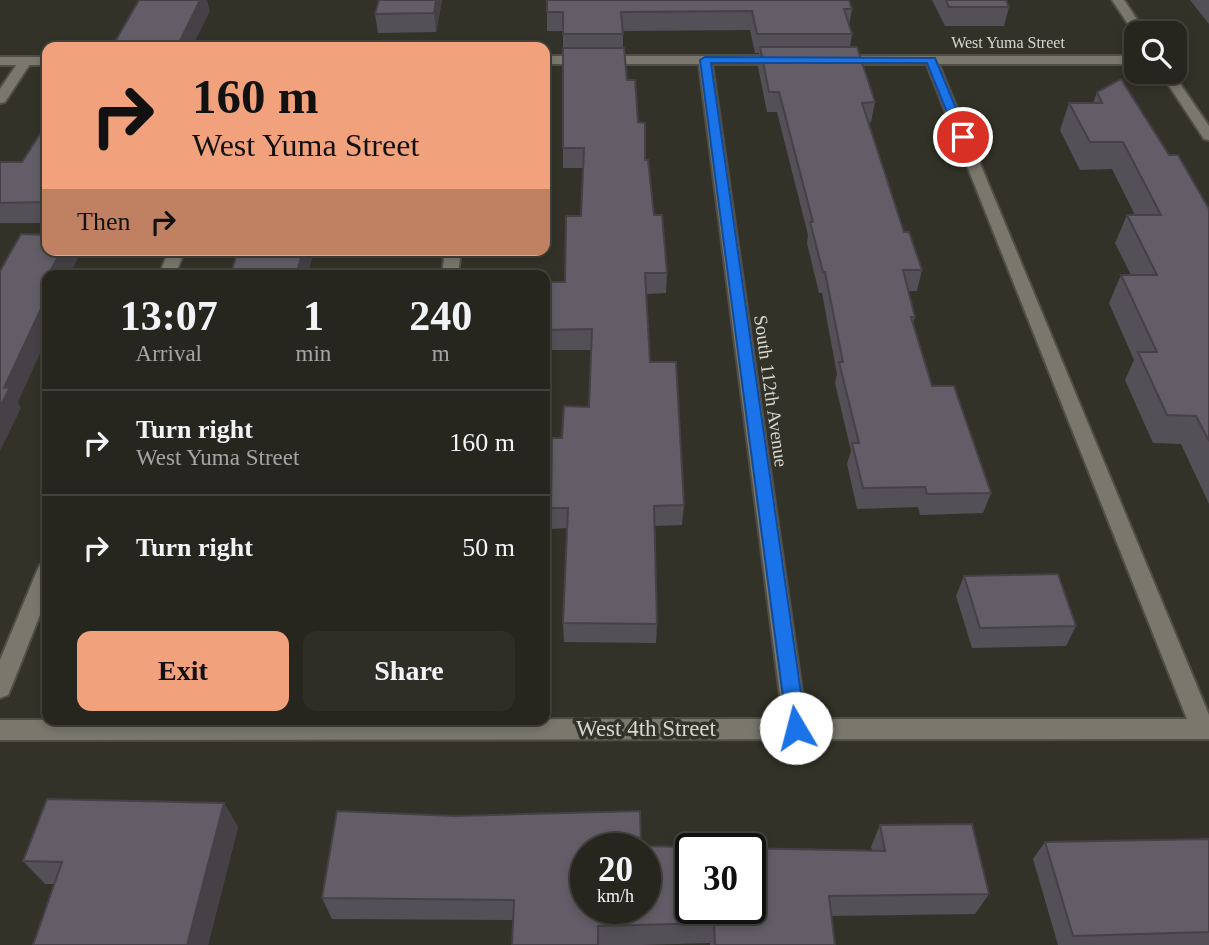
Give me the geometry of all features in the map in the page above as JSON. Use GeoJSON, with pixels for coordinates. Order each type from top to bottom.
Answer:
{"type":"FeatureCollection","features":[{"type":"Feature","properties":{"kind":"street"},"geometry":{"type":"LineString","coordinates":[[1118,0],[1132,21]]}},
{"type":"Feature","properties":{"kind":"street"},"geometry":{"type":"LineString","coordinates":[[550,60],[798,60]]}},
{"type":"Feature","properties":{"kind":"street","name":"South 112th Avenue"},"geometry":{"type":"LineString","coordinates":[[705,60],[796,728]]}},
{"type":"Feature","properties":{"kind":"street","name":"West Yuma Street"},"geometry":{"type":"LineString","coordinates":[[825,60],[1124,60]]}},
{"type":"Feature","properties":{"kind":"street"},"geometry":{"type":"LineString","coordinates":[[931,60],[1206,729]]}},
{"type":"Feature","properties":{"kind":"street"},"geometry":{"type":"LineString","coordinates":[[0,61],[42,61]]}},
{"type":"Feature","properties":{"kind":"street"},"geometry":{"type":"LineString","coordinates":[[0,99],[26,61]]}},
{"type":"Feature","properties":{"kind":"street"},"geometry":{"type":"LineString","coordinates":[[1174,84],[1209,135]]}},
{"type":"Feature","properties":{"kind":"street"},"geometry":{"type":"LineString","coordinates":[[0,688],[42,583]]}},
{"type":"Feature","properties":{"kind":"street","name":"West 4th Street"},"geometry":{"type":"LineString","coordinates":[[0,730],[326,725]]}},
{"type":"Feature","properties":{"kind":"street","name":"West 4th Street"},"geometry":{"type":"LineString","coordinates":[[492,725],[1206,729]]}},
{"type":"Feature","properties":{"kind":"building"},"geometry":{"type":"Polygon","coordinates":[[[139,0],[200,0],[179,42],[115,42],[139,0]]]}},
{"type":"Feature","properties":{"kind":"building"},"geometry":{"type":"Polygon","coordinates":[[[379,0],[436,0],[434,13],[375,14],[379,0]]]}},
{"type":"Feature","properties":{"kind":"building"},"geometry":{"type":"Polygon","coordinates":[[[547,0],[849,0],[852,9],[844,9],[852,34],[757,34],[752,11],[621,12],[623,34],[563,34],[563,12],[547,12],[547,0]]]}},
{"type":"Feature","properties":{"kind":"building"},"geometry":{"type":"Polygon","coordinates":[[[946,0],[1006,0],[1009,7],[949,7],[946,0]]]}},
{"type":"Feature","properties":{"kind":"building"},"geometry":{"type":"Polygon","coordinates":[[[760,47],[857,47],[875,102],[862,103],[904,232],[909,232],[922,270],[903,270],[915,317],[911,317],[932,386],[954,386],[991,493],[927,494],[925,487],[863,488],[852,443],[859,443],[839,362],[843,362],[825,272],[810,222],[813,222],[779,92],[769,92],[760,47]]]}},
{"type":"Feature","properties":{"kind":"building"},"geometry":{"type":"Polygon","coordinates":[[[563,48],[624,48],[627,80],[635,80],[638,122],[645,123],[645,160],[648,160],[654,215],[662,215],[667,273],[645,273],[650,362],[676,362],[684,505],[654,506],[657,624],[563,623],[568,508],[551,508],[552,438],[562,438],[564,406],[589,407],[592,329],[550,330],[550,282],[565,282],[566,216],[581,216],[584,148],[563,148],[563,48]]]}},
{"type":"Feature","properties":{"kind":"building"},"geometry":{"type":"Polygon","coordinates":[[[1121,79],[1169,155],[1178,155],[1209,209],[1209,441],[1196,416],[1167,415],[1138,352],[1157,352],[1121,275],[1157,275],[1127,215],[1161,215],[1123,142],[1090,142],[1069,103],[1102,103],[1097,92],[1121,79]]]}},
{"type":"Feature","properties":{"kind":"building"},"geometry":{"type":"Polygon","coordinates":[[[42,131],[42,202],[0,203],[0,162],[22,162],[42,131]]]}},
{"type":"Feature","properties":{"kind":"building"},"geometry":{"type":"Polygon","coordinates":[[[21,234],[42,235],[42,256],[59,256],[51,270],[42,270],[42,307],[4,388],[10,387],[0,407],[0,271],[21,234]]]}},
{"type":"Feature","properties":{"kind":"building"},"geometry":{"type":"Polygon","coordinates":[[[236,256],[301,256],[297,270],[232,270],[236,256]]]}},
{"type":"Feature","properties":{"kind":"building"},"geometry":{"type":"Polygon","coordinates":[[[1058,574],[1076,626],[980,628],[964,576],[1058,574]]]}},
{"type":"Feature","properties":{"kind":"building"},"geometry":{"type":"Polygon","coordinates":[[[47,799],[224,803],[187,945],[33,945],[62,862],[23,861],[47,799]]]}},
{"type":"Feature","properties":{"kind":"building"},"geometry":{"type":"Polygon","coordinates":[[[337,811],[455,816],[640,811],[641,833],[570,833],[570,924],[661,924],[661,846],[675,847],[675,924],[598,926],[598,945],[512,945],[514,900],[322,898],[337,811]]]}},
{"type":"Feature","properties":{"kind":"building"},"geometry":{"type":"Polygon","coordinates":[[[972,824],[989,894],[829,896],[835,945],[715,945],[714,924],[766,924],[766,849],[885,851],[880,825],[972,824]]]}},
{"type":"Feature","properties":{"kind":"building"},"geometry":{"type":"Polygon","coordinates":[[[1209,839],[1209,932],[1073,936],[1045,842],[1209,839]]]}},
{"type":"Feature","properties":{"kind":"route"},"geometry":{"type":"LineString","coordinates":[[796,728],[705,60],[931,60],[963,137]]}}]}
